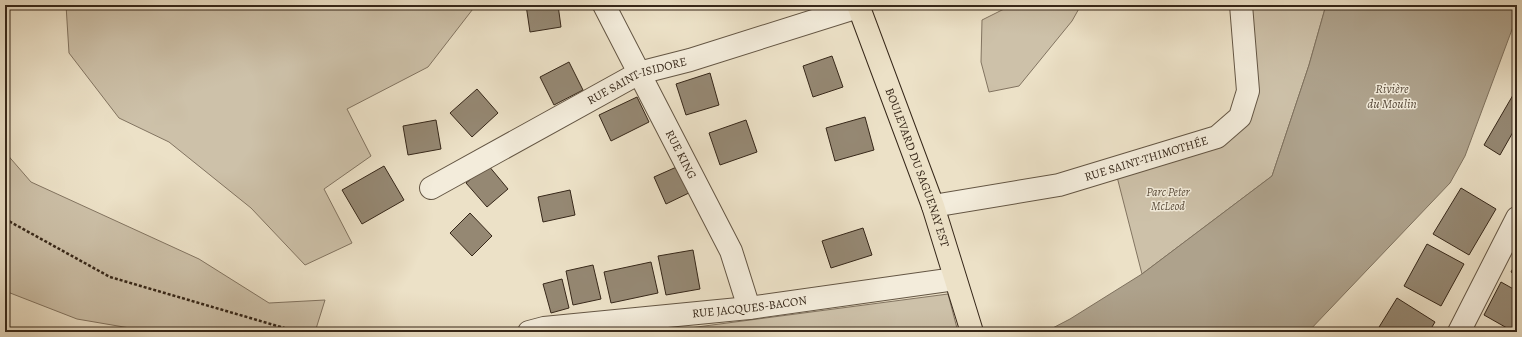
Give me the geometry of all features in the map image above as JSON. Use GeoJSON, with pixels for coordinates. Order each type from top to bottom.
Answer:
{"type":"FeatureCollection","features":[{"type":"Feature","properties":{"kind":"main road","name":"BOULEVARD DU SAGUENAY EST"},"geometry":{"type":"LineString","coordinates":[[858,6],[933,206],[972,331]]}},
{"type":"Feature","properties":{"kind":"street","name":"RUE KING"},"geometry":{"type":"LineString","coordinates":[[604,5],[731,251],[749,308]]}},
{"type":"Feature","properties":{"kind":"street","name":"RUE SAINT-THIMOTHÉE"},"geometry":{"type":"LineString","coordinates":[[933,206],[1059,185],[1217,137],[1240,117],[1248,91],[1241,5]]}},
{"type":"Feature","properties":{"kind":"street","name":"RUE SAINT-ISIDORE"},"geometry":{"type":"LineString","coordinates":[[431,188],[639,73],[690,60],[858,6]]}},
{"type":"Feature","properties":{"kind":"street"},"geometry":{"type":"LineString","coordinates":[[1459,332],[1517,218]]}},
{"type":"Feature","properties":{"kind":"street","name":"RUE JACQUES-BACON"},"geometry":{"type":"LineString","coordinates":[[536,330],[749,308],[955,279]]}},
{"type":"Feature","properties":{"kind":"path"},"geometry":{"type":"LineString","coordinates":[[5,219],[110,277],[298,332]]}},
{"type":"Feature","properties":{"kind":"green space"},"geometry":{"type":"Polygon","coordinates":[[[66,5],[476,5],[428,67],[347,109],[371,156],[324,189],[352,243],[305,265],[251,208],[169,142],[119,118],[69,53],[66,5]]]}},
{"type":"Feature","properties":{"kind":"green space"},"geometry":{"type":"Polygon","coordinates":[[[1012,5],[1081,5],[1072,21],[1019,86],[989,92],[981,62],[982,20],[1012,5]]]}},
{"type":"Feature","properties":{"kind":"green space","name":"Parc Peter McLeod"},"geometry":{"type":"Polygon","coordinates":[[[1241,5],[1326,5],[1309,65],[1272,176],[1142,274],[1115,169],[1240,117],[1241,5]]]}},
{"type":"Feature","properties":{"kind":"green space"},"geometry":{"type":"Polygon","coordinates":[[[5,152],[31,182],[199,259],[269,303],[325,300],[315,332],[153,332],[77,319],[5,291],[5,152]]]}},
{"type":"Feature","properties":{"kind":"green space"},"geometry":{"type":"Polygon","coordinates":[[[948,294],[958,332],[659,332],[948,294]]]}},
{"type":"Feature","properties":{"kind":"water","name":"Rivière du Moulin"},"geometry":{"type":"Polygon","coordinates":[[[1326,5],[1517,5],[1517,16],[1465,156],[1450,183],[1308,332],[1045,332],[1070,319],[1142,274],[1272,176],[1309,65],[1326,5]]]}},
{"type":"Feature","properties":{"kind":"building"},"geometry":{"type":"Polygon","coordinates":[[[526,5],[558,5],[561,27],[530,32],[526,5]]]}},
{"type":"Feature","properties":{"kind":"building"},"geometry":{"type":"Polygon","coordinates":[[[832,56],[843,87],[813,97],[803,66],[832,56]]]}},
{"type":"Feature","properties":{"kind":"building"},"geometry":{"type":"Polygon","coordinates":[[[569,62],[583,90],[554,105],[540,77],[569,62]]]}},
{"type":"Feature","properties":{"kind":"building"},"geometry":{"type":"Polygon","coordinates":[[[710,73],[719,105],[686,115],[676,84],[710,73]]]}},
{"type":"Feature","properties":{"kind":"building"},"geometry":{"type":"Polygon","coordinates":[[[477,89],[498,113],[472,137],[450,113],[477,89]]]}},
{"type":"Feature","properties":{"kind":"building"},"geometry":{"type":"Polygon","coordinates":[[[1513,95],[1517,98],[1517,125],[1500,155],[1484,145],[1513,95]]]}},
{"type":"Feature","properties":{"kind":"building"},"geometry":{"type":"Polygon","coordinates":[[[637,97],[649,122],[611,141],[599,115],[637,97]]]}},
{"type":"Feature","properties":{"kind":"building"},"geometry":{"type":"Polygon","coordinates":[[[865,117],[874,150],[835,161],[826,128],[865,117]]]}},
{"type":"Feature","properties":{"kind":"building"},"geometry":{"type":"Polygon","coordinates":[[[436,120],[441,149],[408,155],[403,126],[436,120]]]}},
{"type":"Feature","properties":{"kind":"building"},"geometry":{"type":"Polygon","coordinates":[[[746,120],[757,152],[720,165],[709,133],[746,120]]]}},
{"type":"Feature","properties":{"kind":"building"},"geometry":{"type":"Polygon","coordinates":[[[488,165],[508,189],[487,207],[466,183],[488,165]]]}},
{"type":"Feature","properties":{"kind":"building"},"geometry":{"type":"Polygon","coordinates":[[[681,165],[693,191],[666,204],[654,177],[681,165]]]}},
{"type":"Feature","properties":{"kind":"building"},"geometry":{"type":"Polygon","coordinates":[[[384,166],[404,200],[362,224],[342,190],[384,166]]]}},
{"type":"Feature","properties":{"kind":"building"},"geometry":{"type":"Polygon","coordinates":[[[1461,188],[1496,209],[1469,255],[1433,234],[1461,188]]]}},
{"type":"Feature","properties":{"kind":"building"},"geometry":{"type":"Polygon","coordinates":[[[570,190],[575,215],[543,222],[538,197],[570,190]]]}},
{"type":"Feature","properties":{"kind":"building"},"geometry":{"type":"Polygon","coordinates":[[[470,213],[492,236],[472,256],[450,233],[470,213]]]}},
{"type":"Feature","properties":{"kind":"building"},"geometry":{"type":"Polygon","coordinates":[[[863,228],[872,255],[831,268],[822,241],[863,228]]]}},
{"type":"Feature","properties":{"kind":"building"},"geometry":{"type":"Polygon","coordinates":[[[1427,244],[1464,264],[1441,306],[1404,286],[1427,244]]]}},
{"type":"Feature","properties":{"kind":"building"},"geometry":{"type":"Polygon","coordinates":[[[693,250],[700,289],[666,295],[658,256],[693,250]]]}},
{"type":"Feature","properties":{"kind":"building"},"geometry":{"type":"Polygon","coordinates":[[[1517,261],[1517,276],[1511,272],[1517,261]]]}},
{"type":"Feature","properties":{"kind":"building"},"geometry":{"type":"Polygon","coordinates":[[[651,262],[658,293],[611,303],[604,272],[651,262]]]}},
{"type":"Feature","properties":{"kind":"building"},"geometry":{"type":"Polygon","coordinates":[[[593,265],[601,299],[573,305],[566,271],[593,265]]]}},
{"type":"Feature","properties":{"kind":"building"},"geometry":{"type":"Polygon","coordinates":[[[562,279],[569,308],[551,313],[543,284],[562,279]]]}},
{"type":"Feature","properties":{"kind":"building"},"geometry":{"type":"Polygon","coordinates":[[[1501,282],[1517,291],[1517,332],[1514,332],[1484,315],[1501,282]]]}},
{"type":"Feature","properties":{"kind":"building"},"geometry":{"type":"Polygon","coordinates":[[[1397,298],[1435,322],[1429,332],[1376,332],[1397,298]]]}}]}
